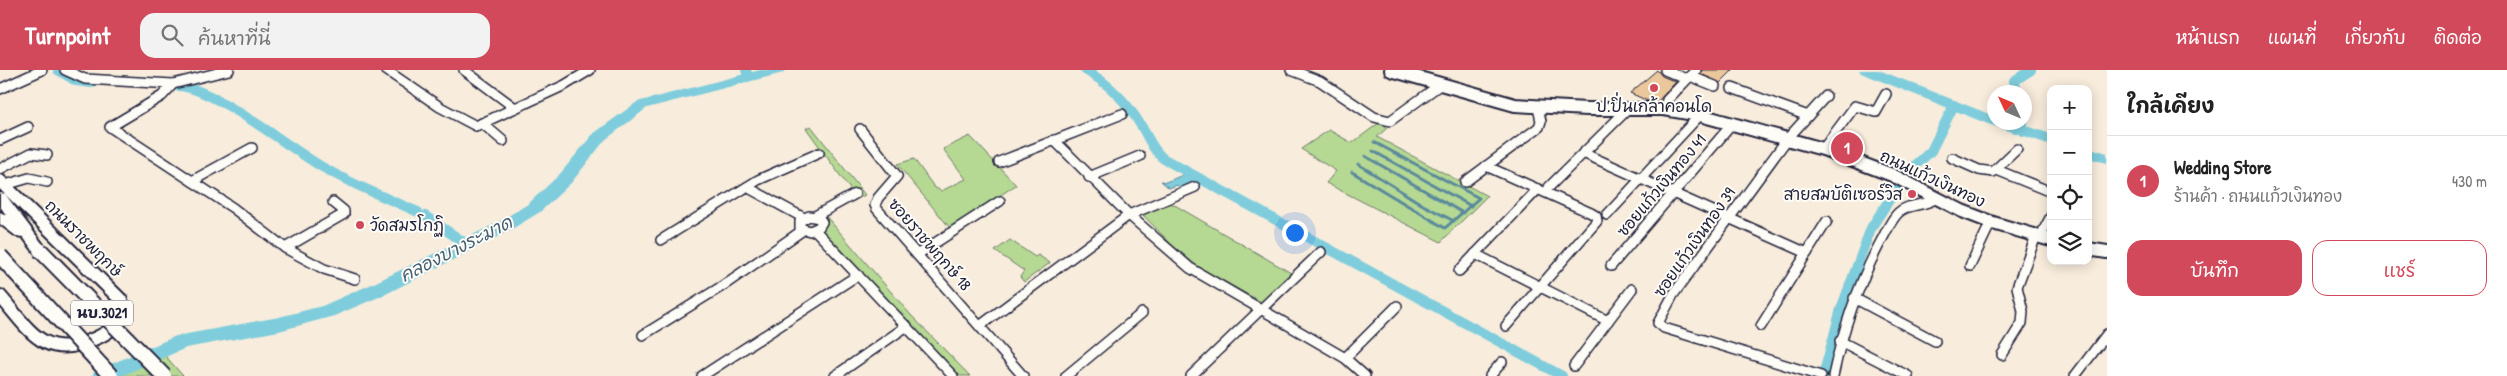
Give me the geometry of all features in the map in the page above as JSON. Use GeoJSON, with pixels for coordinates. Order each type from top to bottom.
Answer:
{"type":"FeatureCollection","features":[{"type":"Feature","properties":{"kind":"main road","name":"นบ.3021"},"geometry":{"type":"LineString","coordinates":[[2,188],[37,247],[164,376]]}},
{"type":"Feature","properties":{"kind":"main road"},"geometry":{"type":"LineString","coordinates":[[0,217],[37,247]]}},
{"type":"Feature","properties":{"kind":"main road","name":"นบ.3021"},"geometry":{"type":"LineString","coordinates":[[0,256],[111,376]]}},
{"type":"Feature","properties":{"kind":"street"},"geometry":{"type":"LineString","coordinates":[[1,87],[42,70]]}},
{"type":"Feature","properties":{"kind":"street"},"geometry":{"type":"LineString","coordinates":[[65,70],[85,79],[173,84],[229,70]]}},
{"type":"Feature","properties":{"kind":"street"},"geometry":{"type":"LineString","coordinates":[[386,70],[469,124],[476,126],[571,82],[590,70]]}},
{"type":"Feature","properties":{"kind":"street"},"geometry":{"type":"LineString","coordinates":[[464,70],[514,108]]}},
{"type":"Feature","properties":{"kind":"street"},"geometry":{"type":"LineString","coordinates":[[1291,70],[1322,82],[1374,117],[1386,122],[1441,84]]}},
{"type":"Feature","properties":{"kind":"street","name":"ถนนแก้วเงินทอง"},"geometry":{"type":"LineString","coordinates":[[1391,70],[1493,100],[1538,108],[1664,109],[1700,115],[1823,149],[1892,175],[1936,198],[1991,222],[2042,238]]}},
{"type":"Feature","properties":{"kind":"street"},"geometry":{"type":"LineString","coordinates":[[1415,76],[1425,70]]}},
{"type":"Feature","properties":{"kind":"street"},"geometry":{"type":"LineString","coordinates":[[1664,70],[1691,75],[1715,86]]}},
{"type":"Feature","properties":{"kind":"street"},"geometry":{"type":"LineString","coordinates":[[1664,109],[1667,100],[1691,75]]}},
{"type":"Feature","properties":{"kind":"street"},"geometry":{"type":"LineString","coordinates":[[173,84],[162,96],[110,127],[266,231],[285,248],[324,269],[355,279]]}},
{"type":"Feature","properties":{"kind":"street"},"geometry":{"type":"LineString","coordinates":[[1732,88],[1808,116]]}},
{"type":"Feature","properties":{"kind":"street"},"geometry":{"type":"LineString","coordinates":[[1823,149],[1855,106],[1876,112],[1886,94]]}},
{"type":"Feature","properties":{"kind":"street","name":"ซอยแก้วเงินทอง 39"},"geometry":{"type":"LineString","coordinates":[[1821,376],[1664,328],[1658,324],[1673,295],[1728,218],[1788,138],[1826,96]]}},
{"type":"Feature","properties":{"kind":"street"},"geometry":{"type":"LineString","coordinates":[[1465,182],[1539,127],[1541,121],[1538,108]]}},
{"type":"Feature","properties":{"kind":"street"},"geometry":{"type":"LineString","coordinates":[[1549,187],[1628,109]]}},
{"type":"Feature","properties":{"kind":"street"},"geometry":{"type":"LineString","coordinates":[[999,162],[1122,114]]}},
{"type":"Feature","properties":{"kind":"street"},"geometry":{"type":"LineString","coordinates":[[1607,215],[1700,115]]}},
{"type":"Feature","properties":{"kind":"street"},"geometry":{"type":"LineString","coordinates":[[482,123],[502,141]]}},
{"type":"Feature","properties":{"kind":"street","name":"ซอยแก้วเงินทอง 41"},"geometry":{"type":"LineString","coordinates":[[1611,266],[1733,124]]}},
{"type":"Feature","properties":{"kind":"street"},"geometry":{"type":"LineString","coordinates":[[0,140],[28,127]]}},
{"type":"Feature","properties":{"kind":"street","name":"ซอยราชพฤกษ์ 18"},"geometry":{"type":"LineString","coordinates":[[860,129],[888,162],[897,176],[878,198],[875,205],[1024,376]]}},
{"type":"Feature","properties":{"kind":"street"},"geometry":{"type":"LineString","coordinates":[[1054,140],[1129,215],[1190,268],[1345,358],[1365,376]]}},
{"type":"Feature","properties":{"kind":"street"},"geometry":{"type":"LineString","coordinates":[[192,181],[252,148]]}},
{"type":"Feature","properties":{"kind":"street"},"geometry":{"type":"LineString","coordinates":[[1952,158],[1987,173],[1997,170],[2017,149]]}},
{"type":"Feature","properties":{"kind":"street"},"geometry":{"type":"LineString","coordinates":[[0,170],[31,153],[47,155]]}},
{"type":"Feature","properties":{"kind":"street"},"geometry":{"type":"LineString","coordinates":[[661,240],[747,187],[820,153]]}},
{"type":"Feature","properties":{"kind":"street"},"geometry":{"type":"LineString","coordinates":[[1583,153],[1807,252]]}},
{"type":"Feature","properties":{"kind":"street"},"geometry":{"type":"LineString","coordinates":[[1089,176],[1140,156]]}},
{"type":"Feature","properties":{"kind":"street"},"geometry":{"type":"LineString","coordinates":[[1486,166],[1591,213],[1596,216],[1597,221],[1506,326]]}},
{"type":"Feature","properties":{"kind":"street"},"geometry":{"type":"LineString","coordinates":[[1997,170],[2047,190]]}},
{"type":"Feature","properties":{"kind":"street"},"geometry":{"type":"LineString","coordinates":[[2,188],[29,178],[47,182]]}},
{"type":"Feature","properties":{"kind":"street"},"geometry":{"type":"LineString","coordinates":[[747,187],[804,218]]}},
{"type":"Feature","properties":{"kind":"street"},"geometry":{"type":"LineString","coordinates":[[981,325],[1129,215],[1195,187]]}},
{"type":"Feature","properties":{"kind":"street","name":"ถนนราชพฤกษ์"},"geometry":{"type":"LineString","coordinates":[[0,296],[40,340],[52,347],[74,346],[100,336],[109,331],[124,315],[121,300],[80,258],[2,188]]}},
{"type":"Feature","properties":{"kind":"street"},"geometry":{"type":"LineString","coordinates":[[1459,271],[1538,189]]}},
{"type":"Feature","properties":{"kind":"street"},"geometry":{"type":"LineString","coordinates":[[803,230],[799,224],[804,218],[814,216],[855,194]]}},
{"type":"Feature","properties":{"kind":"street"},"geometry":{"type":"LineString","coordinates":[[1833,376],[1840,341],[1863,274],[1897,214],[1909,208],[1926,205],[1936,198]]}},
{"type":"Feature","properties":{"kind":"street"},"geometry":{"type":"LineString","coordinates":[[918,254],[1000,201]]}},
{"type":"Feature","properties":{"kind":"street"},"geometry":{"type":"LineString","coordinates":[[285,248],[344,214],[333,202]]}},
{"type":"Feature","properties":{"kind":"street"},"geometry":{"type":"LineString","coordinates":[[814,216],[822,222],[815,230]]}},
{"type":"Feature","properties":{"kind":"street"},"geometry":{"type":"LineString","coordinates":[[2002,355],[2022,323],[2023,312],[2017,296],[2017,287],[2049,220]]}},
{"type":"Feature","properties":{"kind":"street"},"geometry":{"type":"LineString","coordinates":[[1760,326],[1827,221]]}},
{"type":"Feature","properties":{"kind":"street"},"geometry":{"type":"LineString","coordinates":[[1970,266],[1991,222]]}},
{"type":"Feature","properties":{"kind":"street"},"geometry":{"type":"LineString","coordinates":[[643,335],[724,285],[803,230],[815,230],[953,376]]}},
{"type":"Feature","properties":{"kind":"street"},"geometry":{"type":"LineString","coordinates":[[2092,249],[2107,250]]}},
{"type":"Feature","properties":{"kind":"street"},"geometry":{"type":"LineString","coordinates":[[1191,376],[1321,252]]}},
{"type":"Feature","properties":{"kind":"street"},"geometry":{"type":"LineString","coordinates":[[1476,254],[1608,322]]}},
{"type":"Feature","properties":{"kind":"street"},"geometry":{"type":"LineString","coordinates":[[702,376],[858,275]]}},
{"type":"Feature","properties":{"kind":"street"},"geometry":{"type":"LineString","coordinates":[[1574,366],[1632,289]]}},
{"type":"Feature","properties":{"kind":"street"},"geometry":{"type":"LineString","coordinates":[[1854,298],[1935,341]]}},
{"type":"Feature","properties":{"kind":"street"},"geometry":{"type":"LineString","coordinates":[[1345,358],[1397,306]]}},
{"type":"Feature","properties":{"kind":"street"},"geometry":{"type":"LineString","coordinates":[[1066,376],[1142,313]]}},
{"type":"Feature","properties":{"kind":"street"},"geometry":{"type":"LineString","coordinates":[[836,376],[907,326]]}},
{"type":"Feature","properties":{"kind":"street"},"geometry":{"type":"LineString","coordinates":[[2075,376],[2107,334]]}},
{"type":"Feature","properties":{"kind":"street"},"geometry":{"type":"LineString","coordinates":[[1840,341],[1908,376]]}},
{"type":"Feature","properties":{"kind":"street"},"geometry":{"type":"LineString","coordinates":[[1490,376],[1502,362]]}},
{"type":"Feature","properties":{"kind":"green space"},"geometry":{"type":"Polygon","coordinates":[[[1379,123],[1387,128],[1377,137],[1487,196],[1441,242],[1326,183],[1336,171],[1301,149],[1329,130],[1352,143],[1379,123]]]}},
{"type":"Feature","properties":{"kind":"green space"},"geometry":{"type":"Polygon","coordinates":[[[811,126],[865,195],[825,215],[910,314],[970,376],[960,376],[820,230],[821,213],[852,192],[806,128],[811,126]]]}},
{"type":"Feature","properties":{"kind":"green space"},"geometry":{"type":"Polygon","coordinates":[[[970,136],[1016,185],[950,228],[897,164],[914,159],[934,187],[941,191],[966,179],[943,149],[970,136]]]}},
{"type":"Feature","properties":{"kind":"green space"},"geometry":{"type":"Polygon","coordinates":[[[1167,203],[1173,204],[1291,273],[1261,302],[1197,266],[1171,244],[1142,214],[1167,203]]]}},
{"type":"Feature","properties":{"kind":"green space"},"geometry":{"type":"Polygon","coordinates":[[[1010,240],[1035,257],[1038,255],[1050,263],[1024,282],[1020,277],[1024,271],[995,251],[1010,240]]]}},
{"type":"Feature","properties":{"kind":"green space"},"geometry":{"type":"Polygon","coordinates":[[[162,352],[183,376],[109,376],[162,352]]]}},
{"type":"Feature","properties":{"kind":"water"},"geometry":{"type":"Polygon","coordinates":[[[1185,174],[1194,182],[1180,188],[1177,185],[1169,188],[1161,181],[1166,182],[1185,174]]]}},
{"type":"Feature","properties":{"kind":"building","name":"ป.ปิ่นเกล้าคอนโด"},"geometry":{"type":"Polygon","coordinates":[[[1657,70],[1662,76],[1676,82],[1658,101],[1652,98],[1648,101],[1630,93],[1657,70]]]}},
{"type":"Feature","properties":{"kind":"building","name":"ป.ปิ่นเกล้าคอนโด"},"geometry":{"type":"Polygon","coordinates":[[[1702,70],[1733,70],[1720,83],[1701,74],[1702,70]]]}},
{"type":"Feature","properties":{"kind":"waterway"},"geometry":{"type":"LineString","coordinates":[[58,70],[76,81],[92,83]]}},
{"type":"Feature","properties":{"kind":"waterway"},"geometry":{"type":"LineString","coordinates":[[746,70],[748,76]]}},
{"type":"Feature","properties":{"kind":"waterway","name":"คลองบางระมาด"},"geometry":{"type":"LineString","coordinates":[[102,376],[183,341],[279,324],[327,311],[379,289],[501,228],[534,208],[565,179],[599,137],[623,117],[642,105],[778,70]]}},
{"type":"Feature","properties":{"kind":"waterway"},"geometry":{"type":"LineString","coordinates":[[1085,70],[1109,87],[1123,100],[1135,116],[1153,147],[1164,159],[1562,376]]}},
{"type":"Feature","properties":{"kind":"waterway"},"geometry":{"type":"LineString","coordinates":[[1866,70],[1987,118]]}},
{"type":"Feature","properties":{"kind":"waterway"},"geometry":{"type":"LineString","coordinates":[[2015,85],[2014,81],[2031,70]]}},
{"type":"Feature","properties":{"kind":"waterway"},"geometry":{"type":"LineString","coordinates":[[178,86],[210,96],[335,174],[418,212]]}},
{"type":"Feature","properties":{"kind":"waterway"},"geometry":{"type":"LineString","coordinates":[[1823,376],[1841,309],[1871,228],[1906,174],[1931,151],[1954,105]]}},
{"type":"Feature","properties":{"kind":"waterway"},"geometry":{"type":"LineString","coordinates":[[2022,130],[2047,139]]}},
{"type":"Feature","properties":{"kind":"waterway"},"geometry":{"type":"LineString","coordinates":[[1374,142],[1479,198],[1470,206]]}},
{"type":"Feature","properties":{"kind":"waterway"},"geometry":{"type":"LineString","coordinates":[[1373,151],[1470,206]]}},
{"type":"Feature","properties":{"kind":"waterway"},"geometry":{"type":"LineString","coordinates":[[2092,153],[2107,158]]}},
{"type":"Feature","properties":{"kind":"waterway"},"geometry":{"type":"LineString","coordinates":[[1365,156],[1462,213]]}},
{"type":"Feature","properties":{"kind":"waterway"},"geometry":{"type":"LineString","coordinates":[[1358,164],[1423,205],[1453,221]]}},
{"type":"Feature","properties":{"kind":"waterway"},"geometry":{"type":"LineString","coordinates":[[1352,172],[1445,228],[1453,221]]}},
{"type":"Feature","properties":{"kind":"waterway"},"geometry":{"type":"LineString","coordinates":[[1462,213],[1470,206]]}},
{"type":"Feature","properties":{"kind":"waterway"},"geometry":{"type":"LineString","coordinates":[[1453,221],[1462,213]]}},
{"type":"Feature","properties":{"kind":"waterway"},"geometry":{"type":"LineString","coordinates":[[425,216],[468,245]]}},
{"type":"Feature","properties":{"kind":"place","name":"ป.ปิ่นเกล้าคอนโด"},"geometry":{"type":"Point","coordinates":[1654,88]}},
{"type":"Feature","properties":{"kind":"place","name":"Wedding Store"},"geometry":{"type":"Point","coordinates":[1847,148]}},
{"type":"Feature","properties":{"kind":"place","name":"สายสมบัติเซอร์วิส"},"geometry":{"type":"Point","coordinates":[1912,194]}},
{"type":"Feature","properties":{"kind":"place","name":"วัดสมรโกฏิ"},"geometry":{"type":"Point","coordinates":[360,225]}}]}
